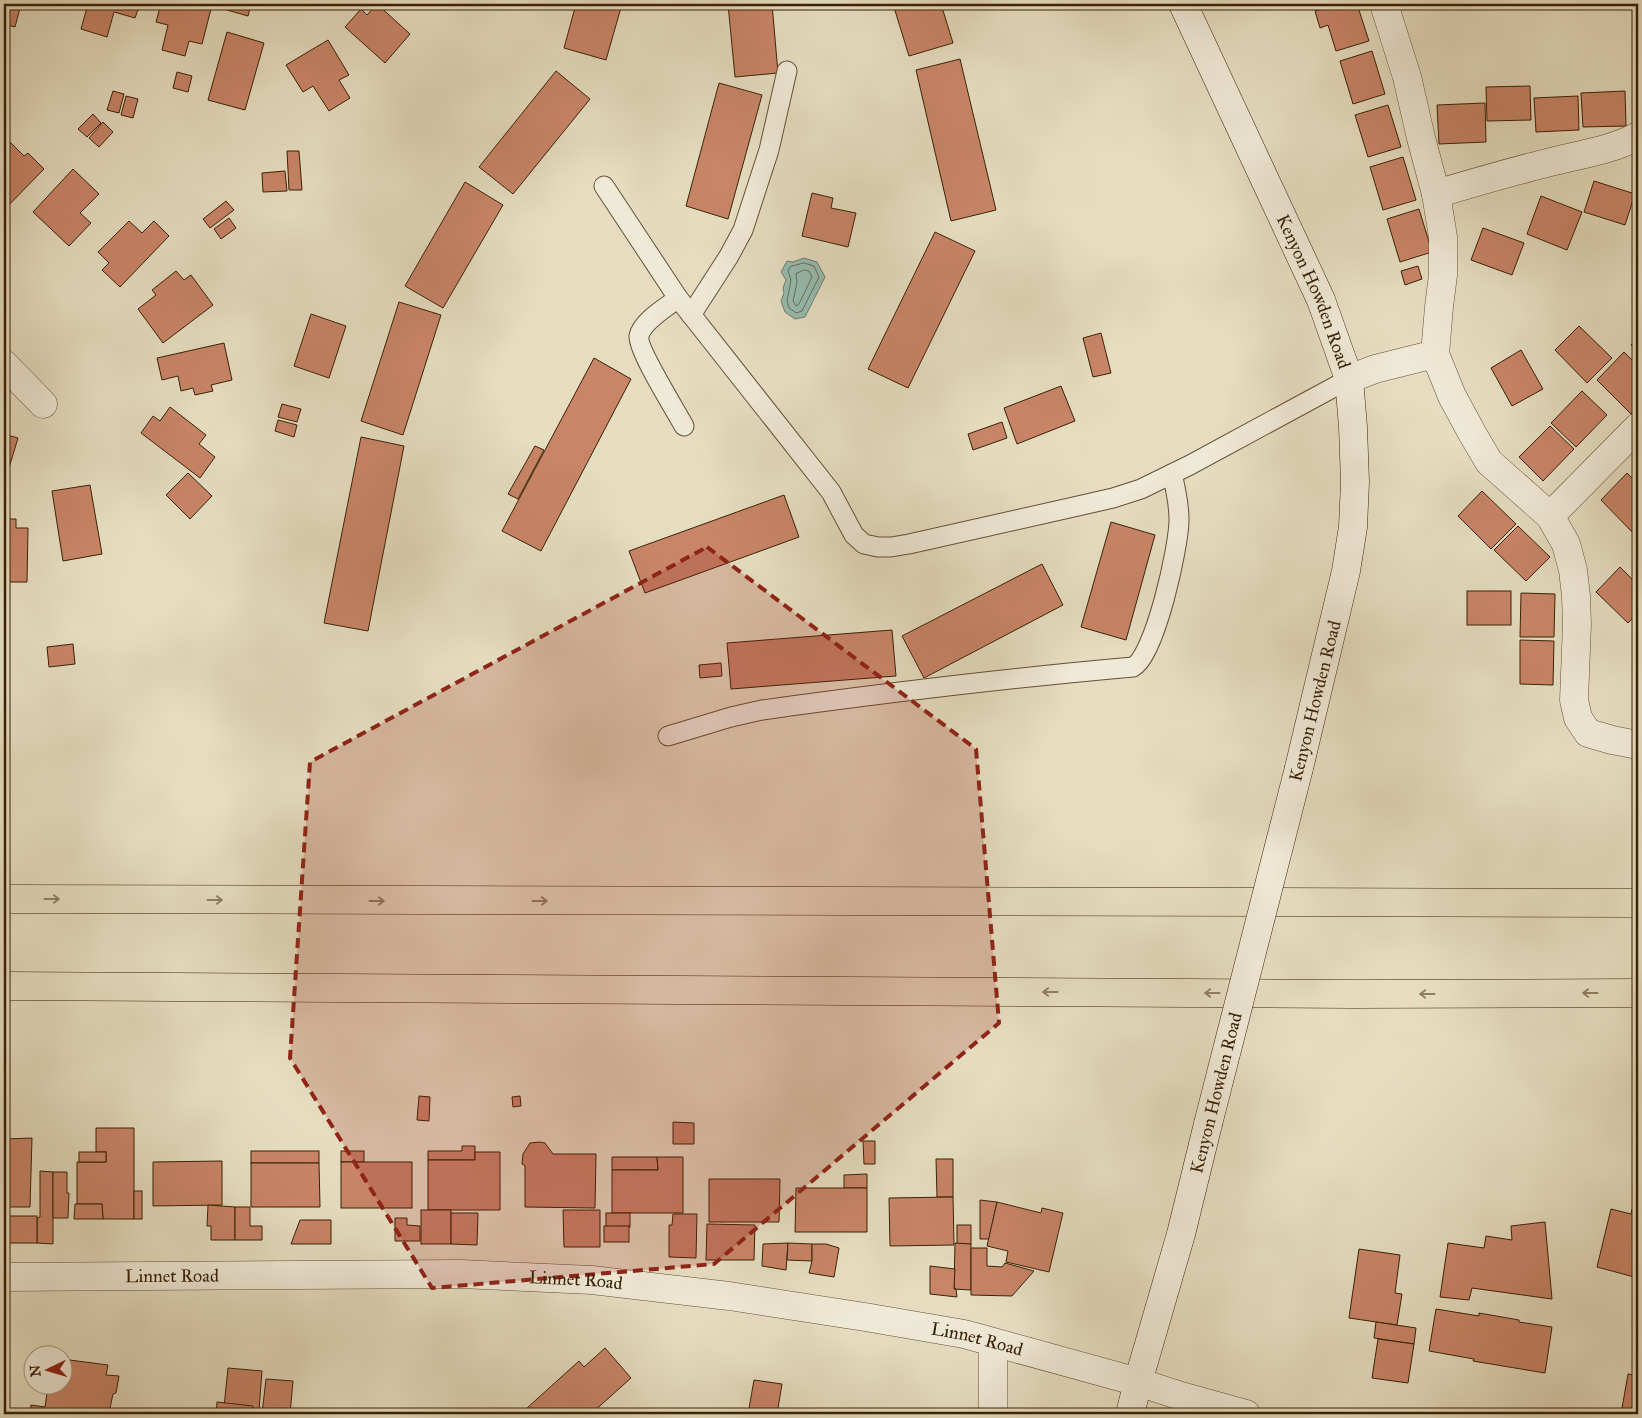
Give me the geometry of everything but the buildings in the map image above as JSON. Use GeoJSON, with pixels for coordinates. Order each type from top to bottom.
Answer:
{"type":"FeatureCollection","features":[{"type":"Feature","properties":{"kind":"highway"},"geometry":{"type":"LineString","coordinates":[[4,899],[1638,903]]}},
{"type":"Feature","properties":{"kind":"highway"},"geometry":{"type":"LineString","coordinates":[[4,986],[1353,994],[1638,993]]}},
{"type":"Feature","properties":{"kind":"street","name":"Kenyon Howden Road"},"geometry":{"type":"LineString","coordinates":[[1130,1414],[1181,1234],[1299,768],[1346,571],[1353,528],[1355,482],[1349,379],[1321,300],[1183,4]]}},
{"type":"Feature","properties":{"kind":"street"},"geometry":{"type":"LineString","coordinates":[[1384,4],[1407,77],[1436,194],[1443,237],[1443,275],[1436,354],[1452,396],[1489,462],[1550,516],[1566,544],[1573,570],[1577,624],[1574,700],[1578,718],[1588,733],[1638,745]]}},
{"type":"Feature","properties":{"kind":"street"},"geometry":{"type":"LineString","coordinates":[[1436,194],[1524,168],[1606,149],[1628,142],[1638,136]]}},
{"type":"Feature","properties":{"kind":"street"},"geometry":{"type":"LineString","coordinates":[[1349,379],[1375,369],[1436,354]]}},
{"type":"Feature","properties":{"kind":"street"},"geometry":{"type":"LineString","coordinates":[[4,364],[43,404]]}},
{"type":"Feature","properties":{"kind":"street"},"geometry":{"type":"LineString","coordinates":[[1550,516],[1638,427]]}},
{"type":"Feature","properties":{"kind":"street","name":"Linnet Road"},"geometry":{"type":"LineString","coordinates":[[4,1277],[461,1274],[592,1280],[730,1296],[964,1334],[1246,1414]]}},
{"type":"Feature","properties":{"kind":"street"},"geometry":{"type":"LineString","coordinates":[[993,1343],[993,1414]]}},
{"type":"Feature","properties":{"kind":"lane"},"geometry":{"type":"LineString","coordinates":[[691,316],[743,230],[769,150],[787,72]]}},
{"type":"Feature","properties":{"kind":"lane"},"geometry":{"type":"LineString","coordinates":[[604,186],[691,316],[831,492],[854,535],[864,544],[891,547],[1113,498],[1132,492],[1172,474],[1349,379]]}},
{"type":"Feature","properties":{"kind":"lane"},"geometry":{"type":"LineString","coordinates":[[678,298],[649,320],[641,330],[639,337],[640,345],[684,426]]}},
{"type":"Feature","properties":{"kind":"lane"},"geometry":{"type":"LineString","coordinates":[[668,736],[731,717],[762,710],[974,682],[1133,668],[1138,665],[1153,633],[1171,573],[1179,522],[1179,500],[1172,474]]}},
{"type":"Feature","properties":{"kind":"highlighted area"},"geometry":{"type":"Polygon","coordinates":[[[707,547],[976,749],[999,1023],[714,1264],[432,1288],[290,1058],[310,762],[707,547]]]}},
{"type":"Feature","properties":{"kind":"water"},"geometry":{"type":"Polygon","coordinates":[[[804,258],[817,262],[825,277],[805,317],[795,319],[785,312],[781,301],[786,280],[781,272],[787,261],[793,262],[804,258]]]}}]}
